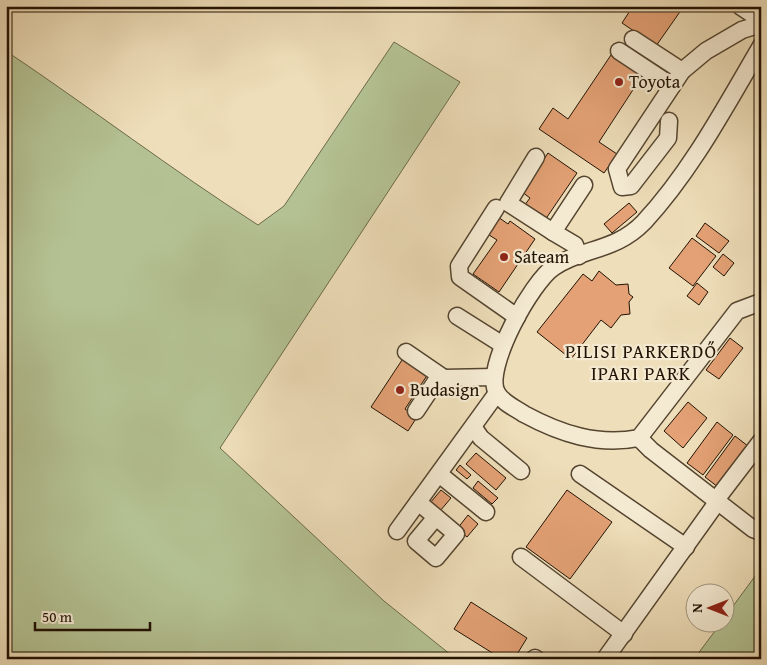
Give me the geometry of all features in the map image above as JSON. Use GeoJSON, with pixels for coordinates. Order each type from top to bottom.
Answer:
{"type":"FeatureCollection","features":[{"type":"Feature","properties":{"kind":"lane"},"geometry":{"type":"LineString","coordinates":[[740,6],[761,20]]}},
{"type":"Feature","properties":{"kind":"lane"},"geometry":{"type":"LineString","coordinates":[[669,121],[668,138],[631,186],[622,187],[617,169],[682,71],[706,51],[742,30],[761,24]]}},
{"type":"Feature","properties":{"kind":"lane"},"geometry":{"type":"LineString","coordinates":[[633,39],[682,71]]}},
{"type":"Feature","properties":{"kind":"lane"},"geometry":{"type":"LineString","coordinates":[[397,531],[474,428],[495,385],[503,345],[518,317],[552,268],[579,256],[608,247],[627,236],[642,223],[680,178],[703,145],[761,46]]}},
{"type":"Feature","properties":{"kind":"lane"},"geometry":{"type":"LineString","coordinates":[[620,51],[672,86]]}},
{"type":"Feature","properties":{"kind":"lane"},"geometry":{"type":"LineString","coordinates":[[536,157],[508,202],[575,245],[579,256]]}},
{"type":"Feature","properties":{"kind":"lane"},"geometry":{"type":"LineString","coordinates":[[553,232],[584,185]]}},
{"type":"Feature","properties":{"kind":"lane"},"geometry":{"type":"LineString","coordinates":[[496,208],[459,266],[460,277],[518,317]]}},
{"type":"Feature","properties":{"kind":"lane"},"geometry":{"type":"LineString","coordinates":[[406,352],[444,378],[495,385],[509,405],[564,432],[591,440],[620,442],[639,438],[737,311],[761,302]]}},
{"type":"Feature","properties":{"kind":"lane"},"geometry":{"type":"LineString","coordinates":[[457,316],[503,345]]}},
{"type":"Feature","properties":{"kind":"lane"},"geometry":{"type":"LineString","coordinates":[[416,411],[436,381],[444,378]]}},
{"type":"Feature","properties":{"kind":"lane"},"geometry":{"type":"LineString","coordinates":[[474,428],[482,438],[520,471]]}},
{"type":"Feature","properties":{"kind":"lane"},"geometry":{"type":"LineString","coordinates":[[639,438],[651,450],[753,528],[761,532]]}},
{"type":"Feature","properties":{"kind":"lane"},"geometry":{"type":"LineString","coordinates":[[605,659],[761,441]]}},
{"type":"Feature","properties":{"kind":"lane"},"geometry":{"type":"LineString","coordinates":[[439,474],[486,512]]}},
{"type":"Feature","properties":{"kind":"lane"},"geometry":{"type":"LineString","coordinates":[[580,474],[686,547]]}},
{"type":"Feature","properties":{"kind":"lane"},"geometry":{"type":"LineString","coordinates":[[418,502],[436,517]]}},
{"type":"Feature","properties":{"kind":"lane"},"geometry":{"type":"LineString","coordinates":[[520,557],[624,634]]}},
{"type":"Feature","properties":{"kind":"green space"},"geometry":{"type":"Polygon","coordinates":[[[394,42],[460,82],[220,448],[384,601],[456,659],[6,659],[6,51],[194,183],[258,225],[284,206],[394,42]]]}},
{"type":"Feature","properties":{"kind":"green space"},"geometry":{"type":"Polygon","coordinates":[[[761,568],[761,659],[694,659],[714,632],[734,632],[734,605],[761,568]]]}},
{"type":"Feature","properties":{"kind":"building"},"geometry":{"type":"Polygon","coordinates":[[[633,6],[684,6],[656,46],[622,23],[633,6]]]}},
{"type":"Feature","properties":{"kind":"building"},"geometry":{"type":"Polygon","coordinates":[[[611,55],[642,76],[599,142],[617,154],[604,173],[539,129],[553,108],[568,119],[611,55]]]}},
{"type":"Feature","properties":{"kind":"building"},"geometry":{"type":"Polygon","coordinates":[[[548,153],[577,173],[545,220],[524,206],[530,198],[522,192],[548,153]]]}},
{"type":"Feature","properties":{"kind":"building"},"geometry":{"type":"Polygon","coordinates":[[[629,203],[637,212],[612,233],[604,224],[629,203]]]}},
{"type":"Feature","properties":{"kind":"building","name":"Sateam"},"geometry":{"type":"Polygon","coordinates":[[[498,217],[508,224],[510,221],[535,239],[499,292],[473,274],[497,240],[486,233],[498,217]]]}},
{"type":"Feature","properties":{"kind":"building"},"geometry":{"type":"Polygon","coordinates":[[[705,223],[729,241],[719,253],[696,236],[705,223]]]}},
{"type":"Feature","properties":{"kind":"building"},"geometry":{"type":"Polygon","coordinates":[[[692,238],[716,256],[693,286],[669,268],[692,238]]]}},
{"type":"Feature","properties":{"kind":"building"},"geometry":{"type":"Polygon","coordinates":[[[723,254],[734,263],[724,276],[713,267],[723,254]]]}},
{"type":"Feature","properties":{"kind":"building"},"geometry":{"type":"Polygon","coordinates":[[[599,271],[616,285],[628,284],[629,294],[633,297],[629,302],[630,314],[621,315],[611,328],[601,320],[571,359],[537,332],[583,274],[592,281],[599,271]]]}},
{"type":"Feature","properties":{"kind":"building"},"geometry":{"type":"Polygon","coordinates":[[[697,283],[708,292],[699,305],[687,296],[697,283]]]}},
{"type":"Feature","properties":{"kind":"building"},"geometry":{"type":"Polygon","coordinates":[[[730,338],[743,348],[719,379],[706,370],[730,338]]]}},
{"type":"Feature","properties":{"kind":"building","name":"Budasign"},"geometry":{"type":"Polygon","coordinates":[[[404,357],[428,374],[405,409],[417,417],[408,431],[371,407],[404,357]]]}},
{"type":"Feature","properties":{"kind":"building"},"geometry":{"type":"Polygon","coordinates":[[[688,402],[707,418],[683,448],[664,431],[688,402]]]}},
{"type":"Feature","properties":{"kind":"building"},"geometry":{"type":"Polygon","coordinates":[[[717,422],[733,435],[703,475],[687,463],[717,422]]]}},
{"type":"Feature","properties":{"kind":"building"},"geometry":{"type":"Polygon","coordinates":[[[735,436],[748,446],[718,487],[705,477],[735,436]]]}},
{"type":"Feature","properties":{"kind":"building"},"geometry":{"type":"Polygon","coordinates":[[[476,453],[506,478],[496,490],[466,464],[476,453]]]}},
{"type":"Feature","properties":{"kind":"building"},"geometry":{"type":"Polygon","coordinates":[[[460,465],[471,475],[467,479],[456,470],[460,465]]]}},
{"type":"Feature","properties":{"kind":"building"},"geometry":{"type":"Polygon","coordinates":[[[478,481],[498,498],[492,504],[473,488],[478,481]]]}},
{"type":"Feature","properties":{"kind":"building"},"geometry":{"type":"Polygon","coordinates":[[[441,490],[451,498],[440,511],[430,503],[441,490]]]}},
{"type":"Feature","properties":{"kind":"building"},"geometry":{"type":"Polygon","coordinates":[[[567,490],[612,522],[570,579],[526,547],[567,490]]]}},
{"type":"Feature","properties":{"kind":"building"},"geometry":{"type":"Polygon","coordinates":[[[468,515],[478,524],[467,537],[457,529],[468,515]]]}},
{"type":"Feature","properties":{"kind":"building"},"geometry":{"type":"Polygon","coordinates":[[[471,602],[527,638],[514,659],[502,659],[454,629],[471,602]]]}},
{"type":"Feature","properties":{"kind":"place","name":"Toyota"},"geometry":{"type":"Point","coordinates":[619,82]}},
{"type":"Feature","properties":{"kind":"place","name":"Sateam"},"geometry":{"type":"Point","coordinates":[504,257]}},
{"type":"Feature","properties":{"kind":"place","name":"Budasign"},"geometry":{"type":"Point","coordinates":[400,390]}},
{"type":"Feature","properties":{"kind":"district","name":"PILISI PARKERDŐ IPARI PARK"},"geometry":{"type":"Point","coordinates":[641,362]}}]}
